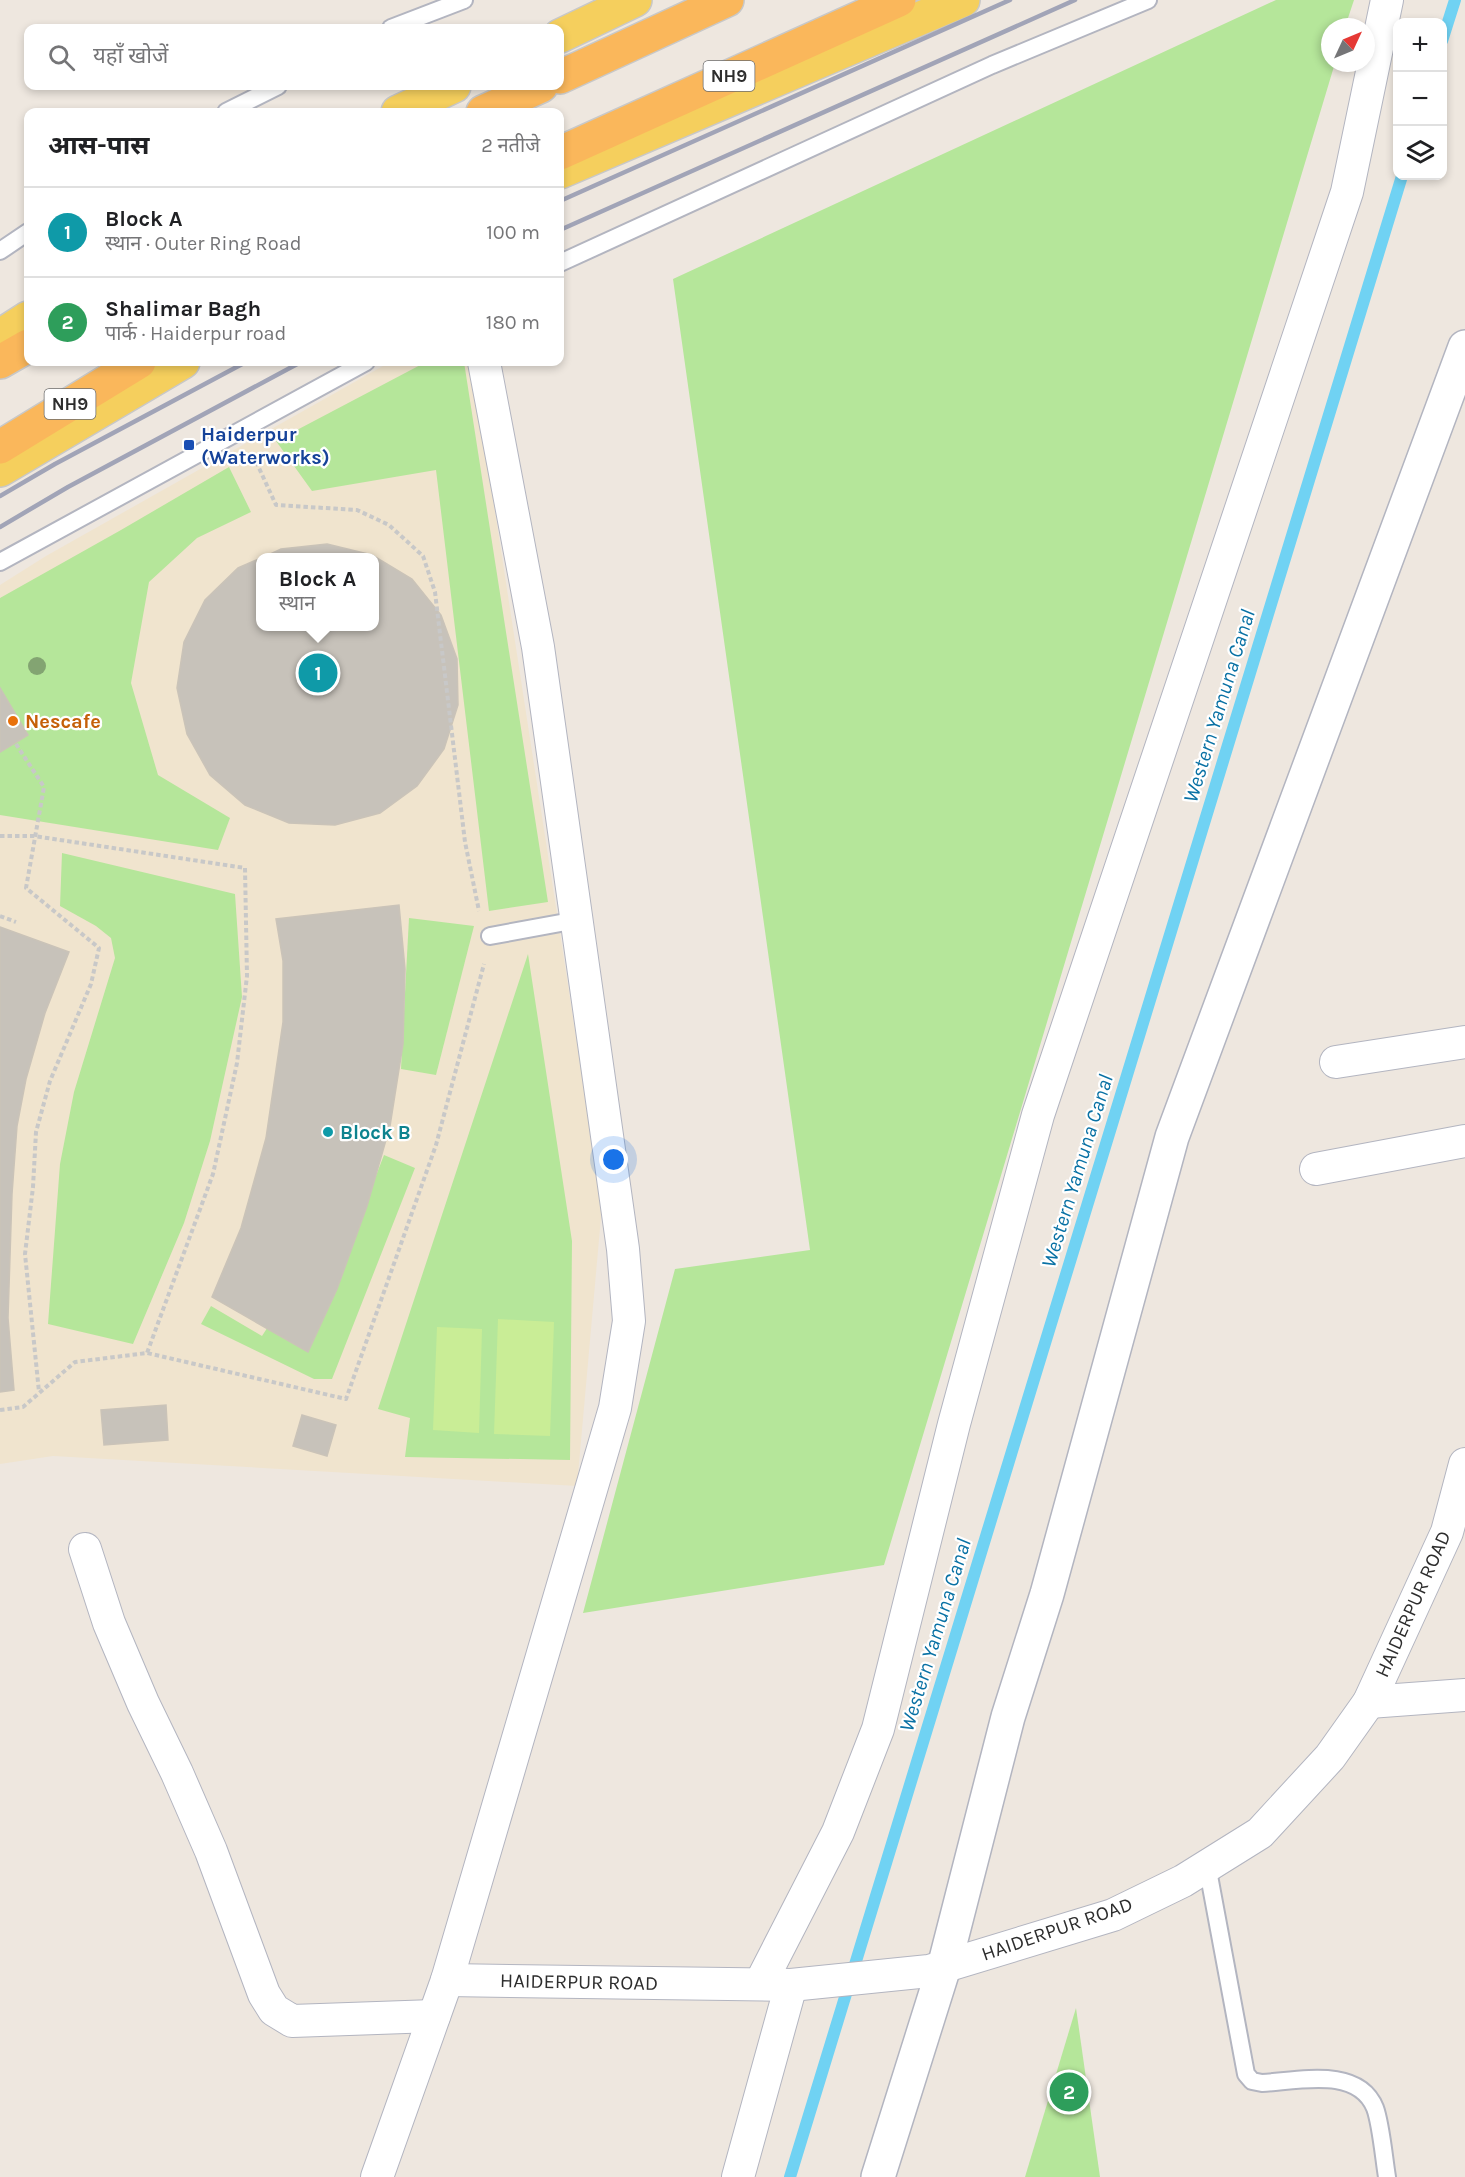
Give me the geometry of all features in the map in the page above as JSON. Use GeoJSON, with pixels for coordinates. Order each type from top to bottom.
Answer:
{"type":"FeatureCollection","features":[{"type":"Feature","properties":{"kind":"highway"},"geometry":{"type":"LineString","coordinates":[[564,75],[727,0]]}},
{"type":"Feature","properties":{"kind":"highway","name":"NH9"},"geometry":{"type":"LineString","coordinates":[[564,151],[899,0]]}},
{"type":"Feature","properties":{"kind":"highway"},"geometry":{"type":"LineString","coordinates":[[492,108],[533,90]]}},
{"type":"Feature","properties":{"kind":"highway"},"geometry":{"type":"LineString","coordinates":[[0,362],[24,348]]}},
{"type":"Feature","properties":{"kind":"highway","name":"NH9"},"geometry":{"type":"LineString","coordinates":[[0,447],[132,366]]}},
{"type":"Feature","properties":{"kind":"main road"},"geometry":{"type":"LineString","coordinates":[[564,34],[635,0]]}},
{"type":"Feature","properties":{"kind":"main road"},"geometry":{"type":"LineString","coordinates":[[564,170],[963,0]]}},
{"type":"Feature","properties":{"kind":"main road"},"geometry":{"type":"LineString","coordinates":[[407,108],[445,90]]}},
{"type":"Feature","properties":{"kind":"main road"},"geometry":{"type":"LineString","coordinates":[[0,336],[24,321]]}},
{"type":"Feature","properties":{"kind":"main road"},"geometry":{"type":"LineString","coordinates":[[0,470],[176,366]]}},
{"type":"Feature","properties":{"kind":"street"},"geometry":{"type":"LineString","coordinates":[[759,1984],[838,1832],[878,1729],[954,1424],[1038,1115],[1347,192],[1387,0]]}},
{"type":"Feature","properties":{"kind":"street"},"geometry":{"type":"LineString","coordinates":[[878,2177],[1008,1717],[1047,1594],[1172,1137],[1465,347]]}},
{"type":"Feature","properties":{"kind":"street"},"geometry":{"type":"LineString","coordinates":[[376,2177],[447,1980],[615,1408],[629,1321],[623,1250],[538,647],[485,366]]}},
{"type":"Feature","properties":{"kind":"street"},"geometry":{"type":"LineString","coordinates":[[1336,1062],[1465,1042]]}},
{"type":"Feature","properties":{"kind":"street"},"geometry":{"type":"LineString","coordinates":[[1316,1169],[1465,1141]]}},
{"type":"Feature","properties":{"kind":"street","name":"HAIDERPUR ROAD"},"geometry":{"type":"LineString","coordinates":[[447,1980],[791,1985],[937,1969],[1113,1915],[1183,1881],[1260,1833],[1330,1756],[1369,1702],[1456,1532],[1465,1464]]}},
{"type":"Feature","properties":{"kind":"street"},"geometry":{"type":"LineString","coordinates":[[85,1549],[109,1623],[177,1773],[210,1851],[264,1994],[274,2010],[292,2021],[434,2016]]}},
{"type":"Feature","properties":{"kind":"street"},"geometry":{"type":"LineString","coordinates":[[1369,1702],[1465,1695]]}},
{"type":"Feature","properties":{"kind":"street"},"geometry":{"type":"LineString","coordinates":[[738,2177],[791,1985]]}},
{"type":"Feature","properties":{"kind":"lane"},"geometry":{"type":"LineString","coordinates":[[401,24],[464,0]]}},
{"type":"Feature","properties":{"kind":"lane"},"geometry":{"type":"LineString","coordinates":[[564,261],[992,65],[1148,0]]}},
{"type":"Feature","properties":{"kind":"lane"},"geometry":{"type":"LineString","coordinates":[[234,108],[270,90]]}},
{"type":"Feature","properties":{"kind":"lane"},"geometry":{"type":"LineString","coordinates":[[0,250],[24,235]]}},
{"type":"Feature","properties":{"kind":"lane"},"geometry":{"type":"LineString","coordinates":[[0,562],[359,366]]}},
{"type":"Feature","properties":{"kind":"lane"},"geometry":{"type":"LineString","coordinates":[[490,936],[577,920]]}},
{"type":"Feature","properties":{"kind":"lane"},"geometry":{"type":"LineString","coordinates":[[1207,1865],[1246,2074],[1252,2081],[1262,2083],[1334,2079],[1349,2082],[1364,2090],[1375,2109],[1387,2177]]}},
{"type":"Feature","properties":{"kind":"path"},"geometry":{"type":"LineString","coordinates":[[0,1410],[22,1407],[75,1362],[147,1353],[346,1399],[436,1145],[487,952],[490,936],[477,905],[465,842],[435,592],[423,556],[388,525],[357,510],[276,505],[242,430]]}},
{"type":"Feature","properties":{"kind":"path"},"geometry":{"type":"LineString","coordinates":[[16,744],[44,787],[26,888],[99,948],[91,984],[50,1081],[36,1132],[33,1187],[25,1254],[39,1393]]}},
{"type":"Feature","properties":{"kind":"path"},"geometry":{"type":"LineString","coordinates":[[0,836],[34,836],[245,868],[247,976],[237,1063],[213,1174],[147,1353]]}},
{"type":"Feature","properties":{"kind":"path"},"geometry":{"type":"LineString","coordinates":[[0,916],[16,922]]}},
{"type":"Feature","properties":{"kind":"shaded area"},"geometry":{"type":"Polygon","coordinates":[[[383,366],[473,366],[602,1206],[577,1486],[53,1456],[0,1464],[0,585],[46,556],[383,366]]]}},
{"type":"Feature","properties":{"kind":"green space"},"geometry":{"type":"Polygon","coordinates":[[[1276,0],[1354,0],[1348,18],[1321,18],[1321,72],[1332,72],[884,1565],[583,1613],[675,1269],[810,1250],[673,279],[1276,0]]]}},
{"type":"Feature","properties":{"kind":"green space"},"geometry":{"type":"Polygon","coordinates":[[[418,366],[465,366],[548,902],[489,911],[436,470],[312,491],[276,441],[418,366]]]}},
{"type":"Feature","properties":{"kind":"green space"},"geometry":{"type":"Polygon","coordinates":[[[229,467],[251,512],[197,538],[149,582],[131,683],[158,775],[230,818],[218,850],[0,815],[0,598],[229,467]]]}},
{"type":"Feature","properties":{"kind":"green space"},"geometry":{"type":"Polygon","coordinates":[[[62,853],[235,894],[242,997],[210,1141],[184,1223],[133,1344],[48,1324],[60,1164],[74,1092],[115,958],[111,938],[96,926],[60,906],[62,853]]]}},
{"type":"Feature","properties":{"kind":"green space"},"geometry":{"type":"Polygon","coordinates":[[[409,918],[474,926],[436,1075],[401,1069],[409,918]]]}},
{"type":"Feature","properties":{"kind":"green space"},"geometry":{"type":"Polygon","coordinates":[[[528,954],[572,1241],[570,1460],[405,1457],[410,1418],[378,1409],[528,954]]]}},
{"type":"Feature","properties":{"kind":"green space"},"geometry":{"type":"Polygon","coordinates":[[[384,1155],[415,1168],[332,1379],[314,1379],[201,1324],[211,1306],[262,1336],[273,1319],[313,1338],[384,1155]]]}},
{"type":"Feature","properties":{"kind":"green space"},"geometry":{"type":"Polygon","coordinates":[[[498,1319],[554,1322],[550,1436],[494,1434],[498,1319]]]}},
{"type":"Feature","properties":{"kind":"green space"},"geometry":{"type":"Polygon","coordinates":[[[437,1327],[482,1329],[479,1433],[433,1430],[437,1327]]]}},
{"type":"Feature","properties":{"kind":"green space"},"geometry":{"type":"Polygon","coordinates":[[[1076,2008],[1100,2177],[1025,2177],[1076,2008]]]}},
{"type":"Feature","properties":{"kind":"building"},"geometry":{"type":"Polygon","coordinates":[[[327,544],[364,553],[273,553],[281,549],[327,544]]]}},
{"type":"Feature","properties":{"kind":"building"},"geometry":{"type":"Polygon","coordinates":[[[379,559],[412,579],[441,615],[457,659],[458,705],[444,749],[417,786],[380,813],[335,825],[289,823],[245,805],[210,775],[187,734],[177,688],[184,642],[205,600],[238,568],[256,560],[256,631],[379,631],[379,559]]]}},
{"type":"Feature","properties":{"kind":"building"},"geometry":{"type":"Polygon","coordinates":[[[0,688],[28,735],[0,752],[0,688]]]}},
{"type":"Feature","properties":{"kind":"building","name":"Block B"},"geometry":{"type":"Polygon","coordinates":[[[399,905],[405,969],[403,1044],[390,1126],[367,1206],[337,1289],[308,1352],[212,1297],[241,1228],[266,1138],[283,1022],[283,961],[276,919],[399,905]]]}},
{"type":"Feature","properties":{"kind":"building"},"geometry":{"type":"Polygon","coordinates":[[[0,927],[69,952],[45,1013],[26,1079],[17,1126],[12,1194],[8,1318],[14,1390],[0,1392],[0,927]]]}},
{"type":"Feature","properties":{"kind":"building"},"geometry":{"type":"Polygon","coordinates":[[[166,1405],[168,1440],[104,1445],[101,1410],[166,1405]]]}},
{"type":"Feature","properties":{"kind":"building"},"geometry":{"type":"Polygon","coordinates":[[[302,1415],[336,1425],[327,1456],[293,1446],[302,1415]]]}},
{"type":"Feature","properties":{"kind":"waterway","name":"Western Yamuna Canal"},"geometry":{"type":"LineString","coordinates":[[1447,25],[1455,0]]}},
{"type":"Feature","properties":{"kind":"waterway","name":"Western Yamuna Canal"},"geometry":{"type":"LineString","coordinates":[[790,2177],[1401,180]]}},
{"type":"Feature","properties":{"kind":"railway"},"geometry":{"type":"LineString","coordinates":[[564,199],[1010,0]]}},
{"type":"Feature","properties":{"kind":"railway"},"geometry":{"type":"LineString","coordinates":[[564,228],[1075,0]]}},
{"type":"Feature","properties":{"kind":"railway"},"geometry":{"type":"LineString","coordinates":[[0,496],[239,366]]}},
{"type":"Feature","properties":{"kind":"railway"},"geometry":{"type":"LineString","coordinates":[[0,527],[68,487],[294,366]]}},
{"type":"Feature","properties":{"kind":"place","name":"Haiderpur (Waterworks)"},"geometry":{"type":"Point","coordinates":[189,445]}},
{"type":"Feature","properties":{"kind":"place","name":"Block A"},"geometry":{"type":"Point","coordinates":[318,673]}},
{"type":"Feature","properties":{"kind":"place","name":"Nescafe"},"geometry":{"type":"Point","coordinates":[13,721]}},
{"type":"Feature","properties":{"kind":"place","name":"Block B"},"geometry":{"type":"Point","coordinates":[328,1132]}},
{"type":"Feature","properties":{"kind":"place","name":"Shalimar Bagh"},"geometry":{"type":"Point","coordinates":[1069,2092]}}]}
